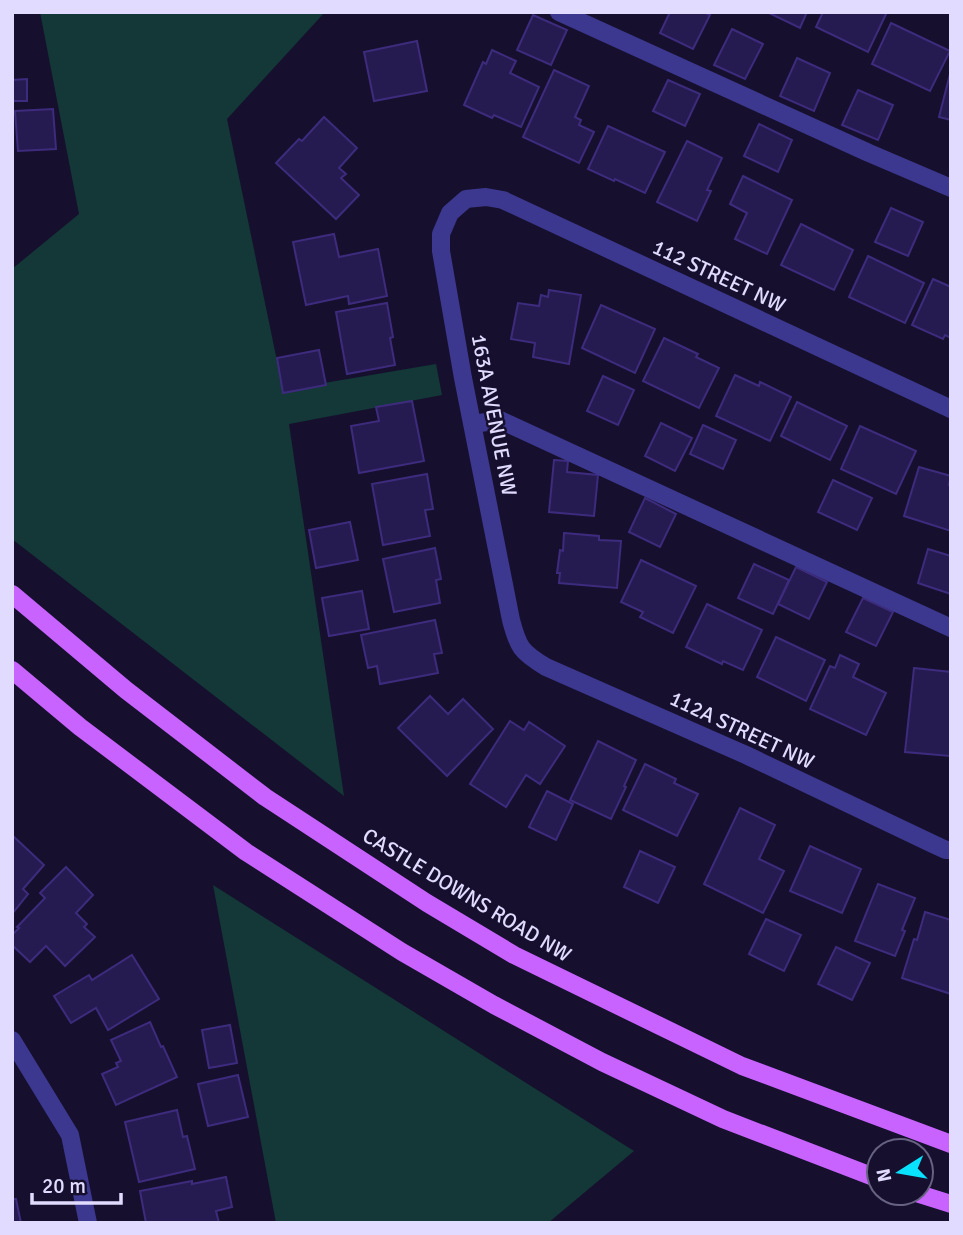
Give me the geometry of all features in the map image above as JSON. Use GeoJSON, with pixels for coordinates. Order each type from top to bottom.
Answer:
{"type":"FeatureCollection","features":[{"type":"Feature","properties":{"kind":"main road","name":"CASTLE DOWNS ROAD NW"},"geometry":{"type":"LineString","coordinates":[[12,594],[126,690],[265,797],[427,903],[514,955],[742,1066],[951,1144]]}},
{"type":"Feature","properties":{"kind":"main road"},"geometry":{"type":"LineString","coordinates":[[12,670],[80,727],[246,852],[402,952],[494,1006],[602,1062],[723,1119],[865,1174]]}},
{"type":"Feature","properties":{"kind":"street"},"geometry":{"type":"LineString","coordinates":[[559,12],[951,188]]}},
{"type":"Feature","properties":{"kind":"street","name":"112 STREET NW"},"geometry":{"type":"LineString","coordinates":[[466,199],[486,197],[503,200],[951,409]]}},
{"type":"Feature","properties":{"kind":"street","name":"163A AVENUE NW"},"geometry":{"type":"LineString","coordinates":[[466,199],[450,213],[441,234],[441,251],[518,646]]}},
{"type":"Feature","properties":{"kind":"street"},"geometry":{"type":"LineString","coordinates":[[473,424],[500,420],[951,628]]}},
{"type":"Feature","properties":{"kind":"street","name":"112A STREET NW"},"geometry":{"type":"LineString","coordinates":[[518,646],[545,667],[746,755],[933,844],[951,850]]}},
{"type":"Feature","properties":{"kind":"street"},"geometry":{"type":"LineString","coordinates":[[12,1040],[70,1135],[88,1223]]}},
{"type":"Feature","properties":{"kind":"green space"},"geometry":{"type":"Polygon","coordinates":[[[40,12],[325,12],[227,119],[283,390],[436,364],[442,395],[289,424],[344,796],[12,539],[12,269],[79,214],[40,12]]]}},
{"type":"Feature","properties":{"kind":"green space"},"geometry":{"type":"Polygon","coordinates":[[[213,885],[634,1151],[548,1223],[276,1223],[213,885]]]}},
{"type":"Feature","properties":{"kind":"building"},"geometry":{"type":"Polygon","coordinates":[[[670,12],[704,12],[710,15],[693,49],[660,33],[670,12]]]}},
{"type":"Feature","properties":{"kind":"building"},"geometry":{"type":"Polygon","coordinates":[[[767,12],[807,12],[800,28],[767,12]]]}},
{"type":"Feature","properties":{"kind":"building"},"geometry":{"type":"Polygon","coordinates":[[[823,12],[887,12],[868,52],[816,27],[823,12]]]}},
{"type":"Feature","properties":{"kind":"building"},"geometry":{"type":"Polygon","coordinates":[[[533,15],[567,30],[551,65],[517,50],[533,15]]]}},
{"type":"Feature","properties":{"kind":"building"},"geometry":{"type":"Polygon","coordinates":[[[891,23],[950,51],[930,91],[872,64],[891,23]]]}},
{"type":"Feature","properties":{"kind":"building"},"geometry":{"type":"Polygon","coordinates":[[[732,29],[763,44],[745,79],[714,65],[732,29]]]}},
{"type":"Feature","properties":{"kind":"building"},"geometry":{"type":"Polygon","coordinates":[[[417,41],[427,91],[374,101],[364,52],[417,41]]]}},
{"type":"Feature","properties":{"kind":"building"},"geometry":{"type":"Polygon","coordinates":[[[492,50],[516,61],[510,73],[539,87],[521,127],[464,105],[483,62],[486,64],[492,50]]]}},
{"type":"Feature","properties":{"kind":"building"},"geometry":{"type":"Polygon","coordinates":[[[797,58],[830,73],[814,111],[780,96],[797,58]]]}},
{"type":"Feature","properties":{"kind":"building"},"geometry":{"type":"Polygon","coordinates":[[[554,70],[589,86],[575,117],[581,120],[579,125],[594,132],[579,163],[523,137],[554,70]]]}},
{"type":"Feature","properties":{"kind":"building"},"geometry":{"type":"Polygon","coordinates":[[[951,70],[951,120],[939,117],[951,70]]]}},
{"type":"Feature","properties":{"kind":"building"},"geometry":{"type":"Polygon","coordinates":[[[27,79],[27,101],[12,101],[12,80],[27,79]]]}},
{"type":"Feature","properties":{"kind":"building"},"geometry":{"type":"Polygon","coordinates":[[[668,80],[700,94],[685,126],[653,111],[668,80]]]}},
{"type":"Feature","properties":{"kind":"building"},"geometry":{"type":"Polygon","coordinates":[[[858,90],[893,105],[878,140],[842,125],[858,90]]]}},
{"type":"Feature","properties":{"kind":"building"},"geometry":{"type":"Polygon","coordinates":[[[53,109],[56,149],[18,151],[15,111],[53,109]]]}},
{"type":"Feature","properties":{"kind":"building"},"geometry":{"type":"Polygon","coordinates":[[[324,117],[357,148],[339,168],[346,174],[341,178],[359,195],[336,219],[276,163],[299,139],[302,141],[324,117]]]}},
{"type":"Feature","properties":{"kind":"building"},"geometry":{"type":"Polygon","coordinates":[[[759,124],[792,140],[778,172],[744,156],[759,124]]]}},
{"type":"Feature","properties":{"kind":"building"},"geometry":{"type":"Polygon","coordinates":[[[608,126],[665,152],[645,193],[588,169],[608,126]]]}},
{"type":"Feature","properties":{"kind":"building"},"geometry":{"type":"Polygon","coordinates":[[[687,141],[722,158],[707,190],[711,191],[697,221],[657,202],[687,141]]]}},
{"type":"Feature","properties":{"kind":"building"},"geometry":{"type":"Polygon","coordinates":[[[743,176],[792,200],[767,254],[735,239],[747,213],[730,204],[743,176]]]}},
{"type":"Feature","properties":{"kind":"building"},"geometry":{"type":"Polygon","coordinates":[[[891,208],[923,222],[908,256],[875,242],[891,208]]]}},
{"type":"Feature","properties":{"kind":"building"},"geometry":{"type":"Polygon","coordinates":[[[801,224],[853,250],[834,290],[781,265],[801,224]]]}},
{"type":"Feature","properties":{"kind":"building"},"geometry":{"type":"Polygon","coordinates":[[[334,234],[339,257],[378,249],[387,296],[349,304],[348,296],[306,305],[293,242],[334,234]]]}},
{"type":"Feature","properties":{"kind":"building"},"geometry":{"type":"Polygon","coordinates":[[[868,256],[924,283],[905,323],[849,297],[868,256]]]}},
{"type":"Feature","properties":{"kind":"building"},"geometry":{"type":"Polygon","coordinates":[[[933,279],[951,287],[951,338],[945,335],[943,339],[912,325],[933,279]]]}},
{"type":"Feature","properties":{"kind":"building"},"geometry":{"type":"Polygon","coordinates":[[[549,290],[581,295],[569,364],[533,357],[535,343],[511,339],[518,303],[539,306],[541,295],[548,297],[549,290]]]}},
{"type":"Feature","properties":{"kind":"building"},"geometry":{"type":"Polygon","coordinates":[[[387,303],[395,365],[347,374],[336,312],[387,303]]]}},
{"type":"Feature","properties":{"kind":"building"},"geometry":{"type":"Polygon","coordinates":[[[601,305],[655,329],[635,373],[582,348],[601,305]]]}},
{"type":"Feature","properties":{"kind":"building"},"geometry":{"type":"Polygon","coordinates":[[[664,338],[698,354],[696,357],[719,368],[699,408],[643,381],[664,338]]]}},
{"type":"Feature","properties":{"kind":"building"},"geometry":{"type":"Polygon","coordinates":[[[319,350],[326,385],[283,393],[277,358],[319,350]]]}},
{"type":"Feature","properties":{"kind":"building"},"geometry":{"type":"Polygon","coordinates":[[[735,375],[759,386],[760,382],[791,397],[770,441],[716,416],[735,375]]]}},
{"type":"Feature","properties":{"kind":"building"},"geometry":{"type":"Polygon","coordinates":[[[603,376],[634,390],[618,425],[587,411],[603,376]]]}},
{"type":"Feature","properties":{"kind":"building"},"geometry":{"type":"Polygon","coordinates":[[[412,401],[424,461],[359,473],[351,426],[379,421],[376,407],[412,401]]]}},
{"type":"Feature","properties":{"kind":"building"},"geometry":{"type":"Polygon","coordinates":[[[797,402],[847,426],[830,460],[781,436],[797,402]]]}},
{"type":"Feature","properties":{"kind":"building"},"geometry":{"type":"Polygon","coordinates":[[[661,423],[692,438],[675,471],[645,456],[661,423]]]}},
{"type":"Feature","properties":{"kind":"building"},"geometry":{"type":"Polygon","coordinates":[[[703,425],[736,440],[723,469],[690,454],[703,425]]]}},
{"type":"Feature","properties":{"kind":"building"},"geometry":{"type":"Polygon","coordinates":[[[860,426],[916,451],[896,494],[841,469],[860,426]]]}},
{"type":"Feature","properties":{"kind":"building"},"geometry":{"type":"Polygon","coordinates":[[[554,460],[568,461],[567,472],[598,475],[594,516],[549,512],[554,460]]]}},
{"type":"Feature","properties":{"kind":"building"},"geometry":{"type":"Polygon","coordinates":[[[919,467],[951,476],[951,531],[904,516],[919,467]]]}},
{"type":"Feature","properties":{"kind":"building"},"geometry":{"type":"Polygon","coordinates":[[[427,474],[433,509],[425,510],[430,536],[383,545],[372,484],[427,474]]]}},
{"type":"Feature","properties":{"kind":"building"},"geometry":{"type":"Polygon","coordinates":[[[833,480],[872,498],[857,530],[818,512],[833,480]]]}},
{"type":"Feature","properties":{"kind":"building"},"geometry":{"type":"Polygon","coordinates":[[[645,498],[676,514],[660,547],[629,532],[645,498]]]}},
{"type":"Feature","properties":{"kind":"building"},"geometry":{"type":"Polygon","coordinates":[[[350,522],[358,560],[316,568],[309,530],[350,522]]]}},
{"type":"Feature","properties":{"kind":"building"},"geometry":{"type":"Polygon","coordinates":[[[564,533],[621,541],[617,588],[559,583],[560,573],[557,573],[560,550],[563,551],[564,533]]]}},
{"type":"Feature","properties":{"kind":"building"},"geometry":{"type":"Polygon","coordinates":[[[435,548],[441,579],[436,580],[440,603],[394,612],[383,559],[435,548]]]}},
{"type":"Feature","properties":{"kind":"building"},"geometry":{"type":"Polygon","coordinates":[[[928,549],[951,556],[951,594],[918,583],[928,549]]]}},
{"type":"Feature","properties":{"kind":"building"},"geometry":{"type":"Polygon","coordinates":[[[641,560],[696,586],[673,633],[640,617],[643,612],[621,602],[641,560]]]}},
{"type":"Feature","properties":{"kind":"building"},"geometry":{"type":"Polygon","coordinates":[[[754,564],[789,580],[773,614],[738,598],[754,564]]]}},
{"type":"Feature","properties":{"kind":"building"},"geometry":{"type":"Polygon","coordinates":[[[796,567],[827,582],[809,619],[778,604],[796,567]]]}},
{"type":"Feature","properties":{"kind":"building"},"geometry":{"type":"Polygon","coordinates":[[[362,591],[369,629],[329,636],[322,598],[362,591]]]}},
{"type":"Feature","properties":{"kind":"building"},"geometry":{"type":"Polygon","coordinates":[[[863,598],[893,612],[876,646],[846,632],[863,598]]]}},
{"type":"Feature","properties":{"kind":"building"},"geometry":{"type":"Polygon","coordinates":[[[707,604],[762,630],[743,670],[723,661],[722,664],[686,647],[707,604]]]}},
{"type":"Feature","properties":{"kind":"building"},"geometry":{"type":"Polygon","coordinates":[[[435,620],[442,653],[434,654],[438,673],[380,684],[377,666],[368,668],[361,635],[435,620]]]}},
{"type":"Feature","properties":{"kind":"building"},"geometry":{"type":"Polygon","coordinates":[[[776,637],[825,660],[806,701],[757,677],[776,637]]]}},
{"type":"Feature","properties":{"kind":"building"},"geometry":{"type":"Polygon","coordinates":[[[840,655],[859,664],[853,677],[886,693],[866,735],[810,709],[830,666],[835,668],[840,655]]]}},
{"type":"Feature","properties":{"kind":"building"},"geometry":{"type":"Polygon","coordinates":[[[914,668],[951,672],[950,756],[905,752],[914,668]]]}},
{"type":"Feature","properties":{"kind":"building"},"geometry":{"type":"Polygon","coordinates":[[[430,696],[448,714],[463,699],[493,729],[447,776],[398,728],[430,696]]]}},
{"type":"Feature","properties":{"kind":"building"},"geometry":{"type":"Polygon","coordinates":[[[510,721],[524,730],[529,722],[565,746],[540,784],[526,775],[506,807],[470,784],[510,721]]]}},
{"type":"Feature","properties":{"kind":"building"},"geometry":{"type":"Polygon","coordinates":[[[598,741],[636,760],[611,819],[570,800],[598,741]]]}},
{"type":"Feature","properties":{"kind":"building"},"geometry":{"type":"Polygon","coordinates":[[[645,764],[676,779],[674,783],[698,794],[677,836],[623,810],[645,764]]]}},
{"type":"Feature","properties":{"kind":"building"},"geometry":{"type":"Polygon","coordinates":[[[547,791],[573,804],[556,840],[529,827],[547,791]]]}},
{"type":"Feature","properties":{"kind":"building"},"geometry":{"type":"Polygon","coordinates":[[[740,808],[775,825],[759,859],[784,871],[763,913],[704,884],[740,808]]]}},
{"type":"Feature","properties":{"kind":"building"},"geometry":{"type":"Polygon","coordinates":[[[12,835],[44,865],[23,889],[28,894],[12,914],[12,835]]]}},
{"type":"Feature","properties":{"kind":"building"},"geometry":{"type":"Polygon","coordinates":[[[810,846],[861,869],[842,913],[790,891],[810,846]]]}},
{"type":"Feature","properties":{"kind":"building"},"geometry":{"type":"Polygon","coordinates":[[[640,851],[675,867],[658,903],[624,887],[640,851]]]}},
{"type":"Feature","properties":{"kind":"building"},"geometry":{"type":"Polygon","coordinates":[[[66,867],[93,895],[76,913],[87,924],[84,927],[95,937],[65,966],[46,946],[30,962],[12,945],[12,935],[45,898],[40,893],[66,867]]]}},
{"type":"Feature","properties":{"kind":"building"},"geometry":{"type":"Polygon","coordinates":[[[878,884],[915,898],[895,956],[855,941],[878,884]]]}},
{"type":"Feature","properties":{"kind":"building"},"geometry":{"type":"Polygon","coordinates":[[[925,912],[951,920],[951,994],[902,978],[925,912]]]}},
{"type":"Feature","properties":{"kind":"building"},"geometry":{"type":"Polygon","coordinates":[[[766,919],[801,935],[784,971],[749,954],[766,919]]]}},
{"type":"Feature","properties":{"kind":"building"},"geometry":{"type":"Polygon","coordinates":[[[836,947],[870,963],[852,1000],[818,984],[836,947]]]}},
{"type":"Feature","properties":{"kind":"building"},"geometry":{"type":"Polygon","coordinates":[[[132,955],[159,999],[108,1030],[96,1008],[71,1023],[54,996],[89,975],[92,980],[132,955]]]}},
{"type":"Feature","properties":{"kind":"building"},"geometry":{"type":"Polygon","coordinates":[[[150,1022],[177,1077],[116,1105],[102,1074],[118,1067],[116,1063],[121,1061],[111,1040],[150,1022]]]}},
{"type":"Feature","properties":{"kind":"building"},"geometry":{"type":"Polygon","coordinates":[[[230,1025],[237,1063],[209,1068],[202,1030],[230,1025]]]}},
{"type":"Feature","properties":{"kind":"building"},"geometry":{"type":"Polygon","coordinates":[[[238,1075],[248,1117],[208,1126],[198,1084],[238,1075]]]}},
{"type":"Feature","properties":{"kind":"building"},"geometry":{"type":"Polygon","coordinates":[[[177,1110],[183,1137],[187,1136],[195,1169],[139,1182],[125,1122],[177,1110]]]}},
{"type":"Feature","properties":{"kind":"building"},"geometry":{"type":"Polygon","coordinates":[[[226,1177],[232,1207],[216,1211],[219,1223],[146,1223],[140,1191],[226,1177]]]}},
{"type":"Feature","properties":{"kind":"building"},"geometry":{"type":"Polygon","coordinates":[[[12,1199],[16,1199],[21,1223],[12,1223],[12,1199]]]}}]}
